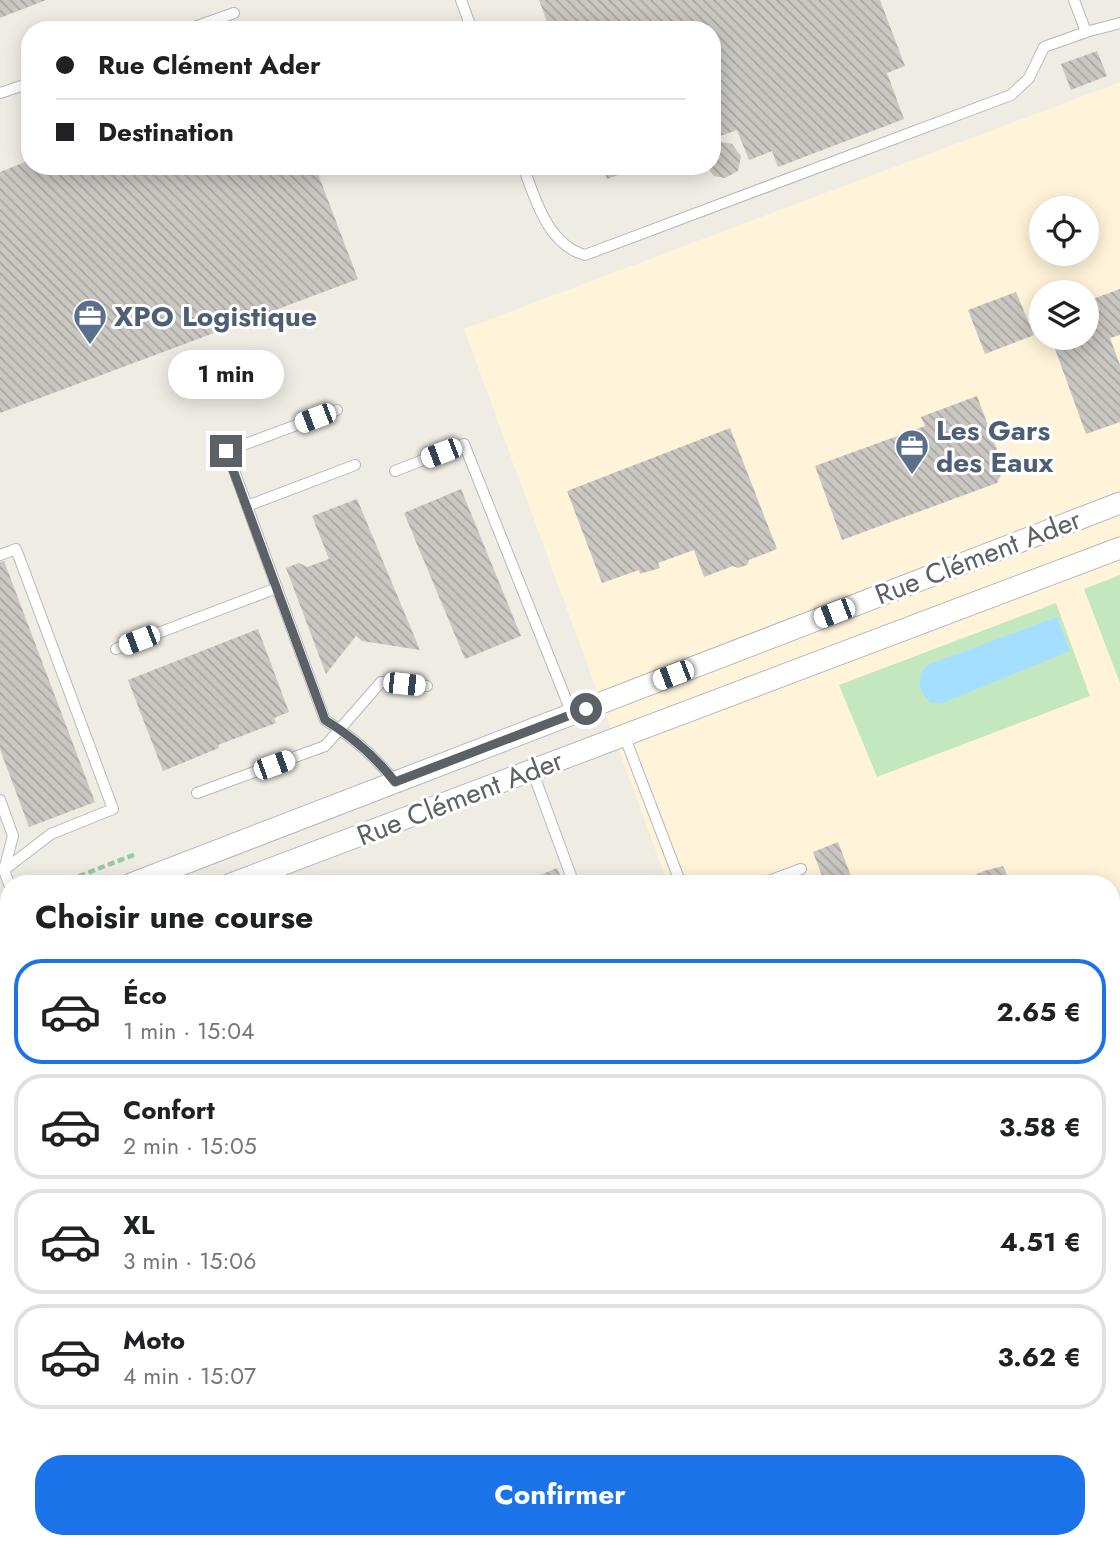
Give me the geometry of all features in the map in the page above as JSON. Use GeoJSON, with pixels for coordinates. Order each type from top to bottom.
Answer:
{"type":"FeatureCollection","features":[{"type":"Feature","properties":{"kind":"street","name":"Rue Clément Ader"},"geometry":{"type":"LineString","coordinates":[[154,875],[1120,503]]}},
{"type":"Feature","properties":{"kind":"street","name":"Rue Clément Ader"},"geometry":{"type":"LineString","coordinates":[[281,875],[532,770],[1120,548]]}},
{"type":"Feature","properties":{"kind":"lane"},"geometry":{"type":"LineString","coordinates":[[461,0],[469,21]]}},
{"type":"Feature","properties":{"kind":"lane"},"geometry":{"type":"LineString","coordinates":[[1074,0],[1086,32]]}},
{"type":"Feature","properties":{"kind":"lane"},"geometry":{"type":"LineString","coordinates":[[211,21],[234,13]]}},
{"type":"Feature","properties":{"kind":"lane"},"geometry":{"type":"LineString","coordinates":[[526,175],[535,200],[558,241],[571,251],[585,256],[1011,95],[1029,78],[1044,47],[1120,23]]}},
{"type":"Feature","properties":{"kind":"lane"},"geometry":{"type":"LineString","coordinates":[[0,93],[21,86]]}},
{"type":"Feature","properties":{"kind":"lane"},"geometry":{"type":"LineString","coordinates":[[337,410],[226,451],[325,720],[342,730],[379,761],[395,782]]}},
{"type":"Feature","properties":{"kind":"lane"},"geometry":{"type":"LineString","coordinates":[[395,471],[464,444],[572,714]]}},
{"type":"Feature","properties":{"kind":"lane"},"geometry":{"type":"LineString","coordinates":[[247,506],[355,465]]}},
{"type":"Feature","properties":{"kind":"lane"},"geometry":{"type":"LineString","coordinates":[[0,555],[16,549],[113,809],[51,834],[4,870]]}},
{"type":"Feature","properties":{"kind":"lane"},"geometry":{"type":"LineString","coordinates":[[116,649],[277,588]]}},
{"type":"Feature","properties":{"kind":"lane"},"geometry":{"type":"LineString","coordinates":[[197,793],[325,746],[342,730],[381,682],[427,686]]}},
{"type":"Feature","properties":{"kind":"lane"},"geometry":{"type":"LineString","coordinates":[[624,735],[678,875]]}},
{"type":"Feature","properties":{"kind":"lane"},"geometry":{"type":"LineString","coordinates":[[532,770],[571,875]]}},
{"type":"Feature","properties":{"kind":"lane"},"geometry":{"type":"LineString","coordinates":[[0,800],[13,836],[4,870],[6,875]]}},
{"type":"Feature","properties":{"kind":"lane"},"geometry":{"type":"LineString","coordinates":[[785,875],[801,869]]}},
{"type":"Feature","properties":{"kind":"shaded area"},"geometry":{"type":"Polygon","coordinates":[[[1120,82],[1120,875],[665,875],[464,329],[1120,82]]]}},
{"type":"Feature","properties":{"kind":"green space"},"geometry":{"type":"Polygon","coordinates":[[[1120,575],[1120,683],[1084,589],[1120,575]]]}},
{"type":"Feature","properties":{"kind":"green space"},"geometry":{"type":"Polygon","coordinates":[[[1056,603],[1090,696],[877,777],[839,685],[1056,603]]]}},
{"type":"Feature","properties":{"kind":"water"},"geometry":{"type":"Polygon","coordinates":[[[1057,617],[1070,651],[943,703],[931,703],[923,694],[920,680],[927,665],[1057,617]]]}},
{"type":"Feature","properties":{"kind":"building"},"geometry":{"type":"Polygon","coordinates":[[[0,0],[46,0],[0,18],[0,0]]]}},
{"type":"Feature","properties":{"kind":"building"},"geometry":{"type":"Polygon","coordinates":[[[539,0],[880,0],[905,66],[887,73],[904,119],[778,167],[772,151],[749,160],[737,130],[721,136],[721,21],[547,21],[539,0]]]}},
{"type":"Feature","properties":{"kind":"building"},"geometry":{"type":"Polygon","coordinates":[[[1097,51],[1107,76],[1071,90],[1061,64],[1097,51]]]}},
{"type":"Feature","properties":{"kind":"building"},"geometry":{"type":"Polygon","coordinates":[[[721,142],[732,144],[741,156],[738,171],[725,178],[714,176],[721,175],[721,142]]]}},
{"type":"Feature","properties":{"kind":"building","name":"XPO Logistique"},"geometry":{"type":"Polygon","coordinates":[[[21,164],[21,175],[318,175],[358,279],[0,413],[0,172],[21,164]]]}},
{"type":"Feature","properties":{"kind":"building"},"geometry":{"type":"Polygon","coordinates":[[[1120,289],[1120,335],[1110,338],[1120,365],[1120,422],[1086,434],[1055,350],[1099,350],[1099,297],[1120,289]]]}},
{"type":"Feature","properties":{"kind":"building"},"geometry":{"type":"Polygon","coordinates":[[[1016,292],[1029,323],[1029,337],[985,354],[968,310],[1016,292]]]}},
{"type":"Feature","properties":{"kind":"building"},"geometry":{"type":"Polygon","coordinates":[[[977,396],[1004,468],[997,483],[842,540],[815,466],[925,426],[921,417],[977,396]]]}},
{"type":"Feature","properties":{"kind":"building"},"geometry":{"type":"Polygon","coordinates":[[[730,428],[777,549],[749,560],[747,565],[738,568],[733,566],[704,577],[694,550],[658,563],[660,568],[640,574],[639,570],[602,583],[567,491],[730,428]]]}},
{"type":"Feature","properties":{"kind":"building"},"geometry":{"type":"Polygon","coordinates":[[[461,489],[521,636],[465,659],[404,513],[461,489]]]}},
{"type":"Feature","properties":{"kind":"building"},"geometry":{"type":"Polygon","coordinates":[[[357,499],[420,650],[362,641],[356,636],[326,674],[286,568],[299,563],[307,567],[329,559],[312,516],[357,499]]]}},
{"type":"Feature","properties":{"kind":"building"},"geometry":{"type":"Polygon","coordinates":[[[4,561],[95,802],[29,827],[0,749],[0,562],[4,561]]]}},
{"type":"Feature","properties":{"kind":"building"},"geometry":{"type":"Polygon","coordinates":[[[258,629],[289,712],[274,718],[276,723],[218,745],[219,748],[163,771],[128,680],[258,629]]]}},
{"type":"Feature","properties":{"kind":"building"},"geometry":{"type":"Polygon","coordinates":[[[838,842],[851,875],[822,875],[813,852],[838,842]]]}},
{"type":"Feature","properties":{"kind":"building"},"geometry":{"type":"Polygon","coordinates":[[[1003,866],[1007,875],[975,875],[1003,866]]]}},
{"type":"Feature","properties":{"kind":"building"},"geometry":{"type":"Polygon","coordinates":[[[557,868],[560,875],[540,875],[557,868]]]}},
{"type":"Feature","properties":{"kind":"place","name":"XPO Logistique"},"geometry":{"type":"Point","coordinates":[90,346]}},
{"type":"Feature","properties":{"kind":"place","name":"Les Gars des Eaux"},"geometry":{"type":"Point","coordinates":[912,476]}},
{"type":"Feature","properties":{"kind":"route"},"geometry":{"type":"LineString","coordinates":[[226,451],[325,720],[353,737],[379,761],[395,782],[586,709]]}}]}
